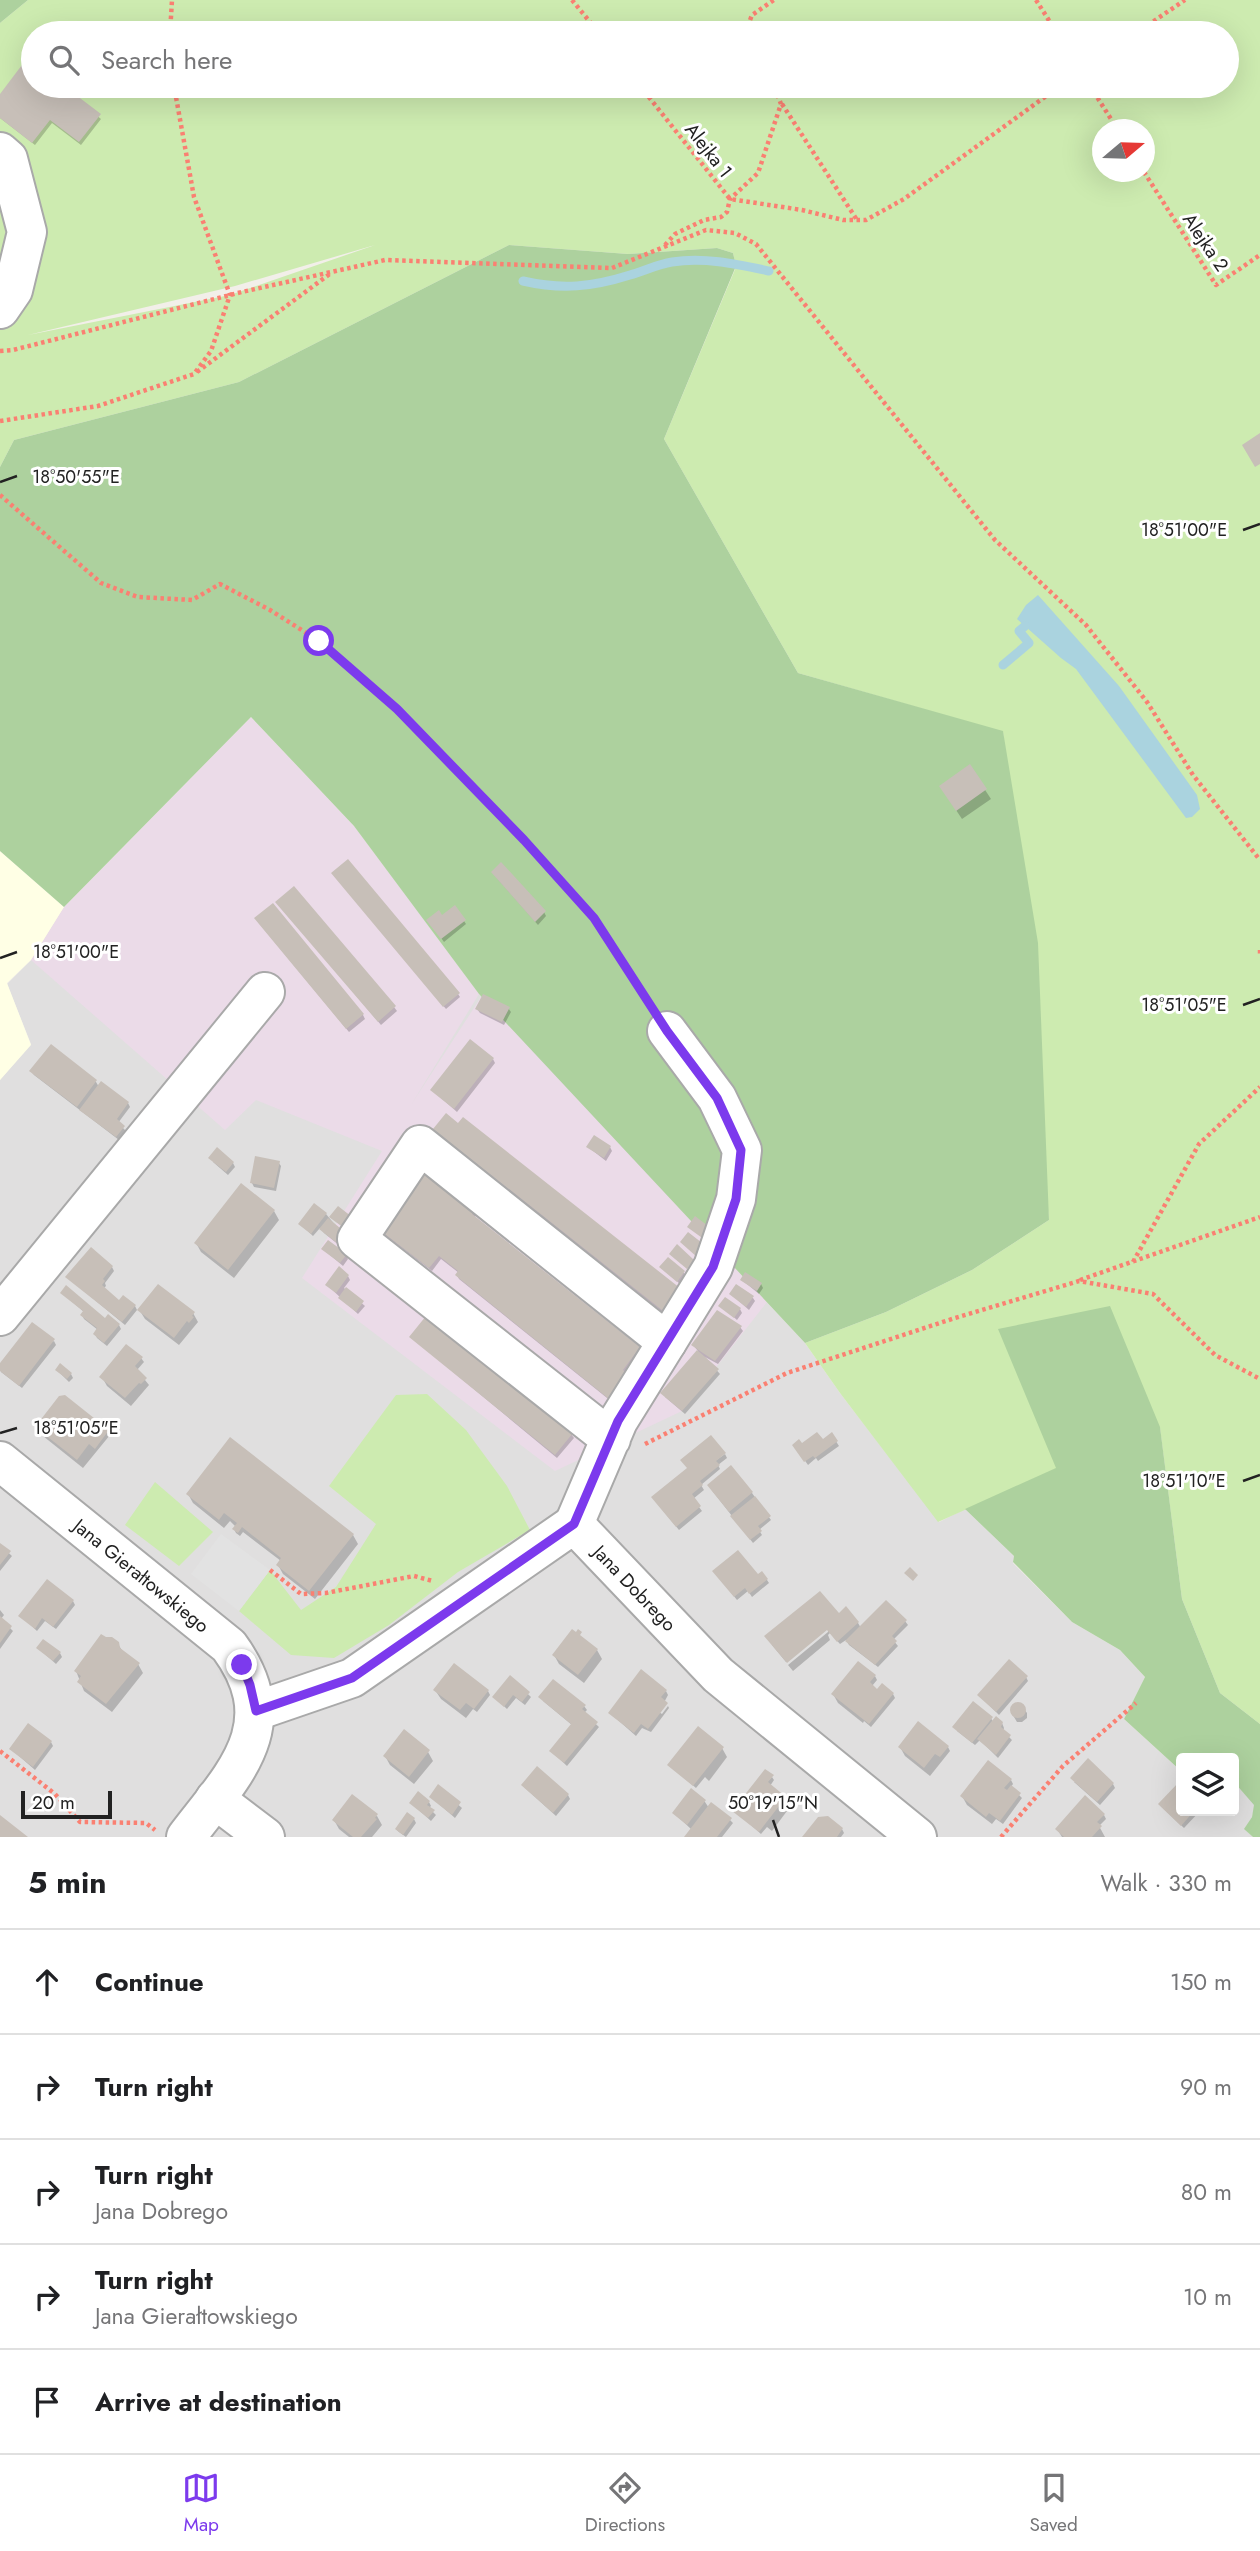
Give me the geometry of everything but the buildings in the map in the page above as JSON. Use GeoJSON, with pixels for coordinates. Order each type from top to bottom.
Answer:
{"type":"FeatureCollection","features":[{"type":"Feature","properties":{"kind":"street"},"geometry":{"type":"LineString","coordinates":[[0,152],[8,159],[27,232],[13,290],[0,309]]}},
{"type":"Feature","properties":{"kind":"street"},"geometry":{"type":"LineString","coordinates":[[0,1315],[265,992]]}},
{"type":"Feature","properties":{"kind":"street"},"geometry":{"type":"LineString","coordinates":[[186,1837],[244,1759],[256,1711],[352,1678],[574,1524],[618,1421],[713,1267],[736,1199],[741,1150],[717,1098],[667,1031]]}},
{"type":"Feature","properties":{"kind":"street"},"geometry":{"type":"LineString","coordinates":[[604,1454],[357,1239],[420,1145],[667,1342]]}},
{"type":"Feature","properties":{"kind":"street","name":"Jana Gierałtowskiego"},"geometry":{"type":"LineString","coordinates":[[0,1461],[229,1646],[242,1665],[256,1711]]}},
{"type":"Feature","properties":{"kind":"street","name":"Jana Dobrego"},"geometry":{"type":"LineString","coordinates":[[574,1524],[718,1675],[917,1837]]}},
{"type":"Feature","properties":{"kind":"street"},"geometry":{"type":"LineString","coordinates":[[215,1799],[265,1837]]}},
{"type":"Feature","properties":{"kind":"path"},"geometry":{"type":"LineString","coordinates":[[171,21],[172,0]]}},
{"type":"Feature","properties":{"kind":"path"},"geometry":{"type":"LineString","coordinates":[[572,0],[589,21]]}},
{"type":"Feature","properties":{"kind":"path"},"geometry":{"type":"LineString","coordinates":[[750,21],[752,15],[774,0]]}},
{"type":"Feature","properties":{"kind":"path"},"geometry":{"type":"LineString","coordinates":[[1036,0],[1049,21]]}},
{"type":"Feature","properties":{"kind":"path"},"geometry":{"type":"LineString","coordinates":[[1154,21],[1185,0]]}},
{"type":"Feature","properties":{"kind":"path"},"geometry":{"type":"LineString","coordinates":[[176,98],[194,197],[230,295],[211,351],[194,374]]}},
{"type":"Feature","properties":{"kind":"path","name":"Alejka 1"},"geometry":{"type":"LineString","coordinates":[[649,98],[730,200]]}},
{"type":"Feature","properties":{"kind":"path"},"geometry":{"type":"LineString","coordinates":[[779,98],[858,220]]}},
{"type":"Feature","properties":{"kind":"path"},"geometry":{"type":"LineString","coordinates":[[730,200],[802,210],[842,220],[866,220],[904,199],[1043,98]]}},
{"type":"Feature","properties":{"kind":"path"},"geometry":{"type":"LineString","coordinates":[[1098,98],[1111,119]]}},
{"type":"Feature","properties":{"kind":"path"},"geometry":{"type":"LineString","coordinates":[[663,247],[675,234],[704,220],[721,217],[727,212],[730,200],[758,173],[782,104]]}},
{"type":"Feature","properties":{"kind":"path","name":"Alejka 2"},"geometry":{"type":"LineString","coordinates":[[1150,182],[1216,285],[1260,255]]}},
{"type":"Feature","properties":{"kind":"path"},"geometry":{"type":"LineString","coordinates":[[0,351],[385,260],[612,268],[706,230],[736,233],[756,244],[995,540],[1086,625],[1147,702],[1193,775],[1260,860]]}},
{"type":"Feature","properties":{"kind":"path"},"geometry":{"type":"LineString","coordinates":[[0,421],[98,406],[194,374],[334,271]]}},
{"type":"Feature","properties":{"kind":"path"},"geometry":{"type":"LineString","coordinates":[[1,496],[101,583],[138,597],[192,600],[220,584],[270,610],[319,641],[397,709],[524,840],[594,918],[667,1031]]}},
{"type":"Feature","properties":{"kind":"path"},"geometry":{"type":"LineString","coordinates":[[1133,1262],[1199,1144],[1260,1087]]}},
{"type":"Feature","properties":{"kind":"path"},"geometry":{"type":"LineString","coordinates":[[604,1454],[787,1373],[1079,1281],[1260,1217]]}},
{"type":"Feature","properties":{"kind":"path"},"geometry":{"type":"LineString","coordinates":[[1079,1281],[1153,1294],[1215,1355],[1260,1379]]}},
{"type":"Feature","properties":{"kind":"path"},"geometry":{"type":"LineString","coordinates":[[270,1570],[301,1594],[326,1593],[414,1576],[477,1592]]}},
{"type":"Feature","properties":{"kind":"path"},"geometry":{"type":"LineString","coordinates":[[1001,1837],[1063,1766],[1136,1703]]}},
{"type":"Feature","properties":{"kind":"path"},"geometry":{"type":"LineString","coordinates":[[0,1751],[55,1794],[80,1822],[146,1823],[164,1837]]}},
{"type":"Feature","properties":{"kind":"shaded area"},"geometry":{"type":"Polygon","coordinates":[[[251,717],[354,826],[479,994],[411,1105],[483,994],[767,1302],[682,1411],[555,1471],[302,1278],[382,1151],[256,1100],[225,1130],[31,960],[64,907],[251,717]]]}},
{"type":"Feature","properties":{"kind":"shaded area"},"geometry":{"type":"Polygon","coordinates":[[[354,826],[479,994],[805,1343],[939,1522],[965,1509],[1014,1556],[1013,1563],[1072,1622],[1120,1650],[1145,1677],[1124,1719],[1176,1766],[1176,1816],[1239,1816],[1239,1787],[1255,1805],[1245,1829],[1253,1837],[0,1837],[0,1080],[31,1044],[7,984],[31,960],[64,907],[354,826]]]}},
{"type":"Feature","properties":{"kind":"shaded area"},"geometry":{"type":"Polygon","coordinates":[[[0,851],[64,907],[31,960],[7,983],[31,1045],[0,1080],[0,851]]]}},
{"type":"Feature","properties":{"kind":"shaded area"},"geometry":{"type":"Polygon","coordinates":[[[221,1534],[270,1570],[239,1611],[191,1574],[221,1534]]]}},
{"type":"Feature","properties":{"kind":"green space"},"geometry":{"type":"Polygon","coordinates":[[[0,0],[28,0],[0,23],[0,0]]]}},
{"type":"Feature","properties":{"kind":"green space"},"geometry":{"type":"Polygon","coordinates":[[[28,0],[1260,0],[1260,1724],[1220,1693],[1182,1599],[1160,1428],[1056,1469],[938,1522],[805,1343],[886,1312],[972,1270],[1049,1220],[1003,732],[798,673],[664,439],[736,267],[733,253],[717,248],[628,254],[509,245],[239,382],[14,440],[0,467],[0,23],[28,0]],[[375,245],[235,286],[28,335],[230,295],[375,245]]]}},
{"type":"Feature","properties":{"kind":"green space"},"geometry":{"type":"Polygon","coordinates":[[[509,245],[628,254],[717,248],[733,253],[736,266],[664,439],[798,673],[1003,731],[1038,943],[1049,1220],[972,1270],[886,1312],[805,1343],[479,994],[354,826],[251,717],[64,907],[0,851],[0,467],[14,440],[239,382],[509,245]]]}},
{"type":"Feature","properties":{"kind":"green space"},"geometry":{"type":"Polygon","coordinates":[[[1110,1306],[1160,1427],[1182,1599],[1220,1693],[1260,1724],[1260,1837],[1253,1837],[1244,1829],[1252,1817],[1254,1805],[1239,1788],[1239,1753],[1176,1753],[1176,1766],[1124,1719],[1145,1677],[1120,1650],[1072,1622],[1013,1562],[1014,1556],[965,1509],[1056,1468],[998,1329],[1110,1306]]]}},
{"type":"Feature","properties":{"kind":"green space"},"geometry":{"type":"Polygon","coordinates":[[[427,1394],[466,1430],[507,1486],[530,1530],[458,1572],[389,1625],[334,1658],[291,1655],[239,1611],[270,1570],[301,1610],[336,1587],[376,1524],[329,1486],[396,1395],[427,1394]]]}},
{"type":"Feature","properties":{"kind":"green space"},"geometry":{"type":"Polygon","coordinates":[[[155,1482],[213,1532],[179,1566],[125,1525],[155,1482]]]}},
{"type":"Feature","properties":{"kind":"water"},"geometry":{"type":"Polygon","coordinates":[[[1038,595],[1119,686],[1197,795],[1200,809],[1192,817],[1186,818],[1076,669],[1017,619],[1026,605],[1038,595]]]}},
{"type":"Feature","properties":{"kind":"waterway"},"geometry":{"type":"LineString","coordinates":[[523,281],[551,286],[590,285],[667,263],[696,260],[769,271]]}},
{"type":"Feature","properties":{"kind":"waterway"},"geometry":{"type":"LineString","coordinates":[[1003,665],[1029,643],[1019,631],[1025,626]]}},
{"type":"Feature","properties":{"kind":"route"},"geometry":{"type":"LineString","coordinates":[[242,1665],[256,1711],[352,1678],[574,1524],[618,1421],[713,1267],[736,1199],[741,1150],[717,1098],[667,1031],[594,918],[524,840],[397,709],[319,641]]}}]}
